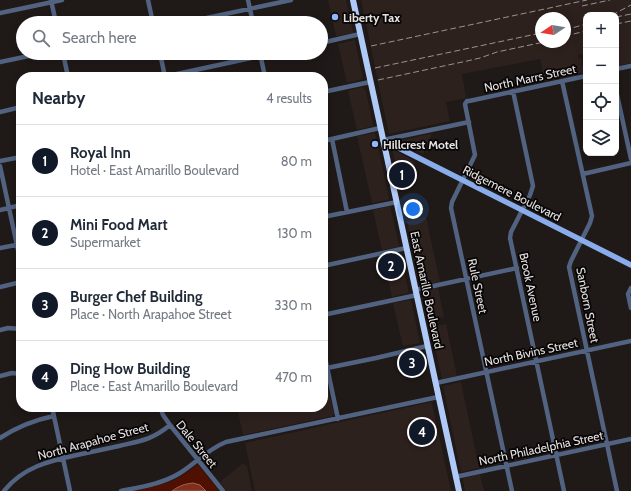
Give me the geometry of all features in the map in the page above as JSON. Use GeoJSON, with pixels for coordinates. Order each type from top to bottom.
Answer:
{"type":"FeatureCollection","features":[{"type":"Feature","properties":{"kind":"highway","name":"East Amarillo Boulevard"},"geometry":{"type":"LineString","coordinates":[[353,0],[459,491]]}},
{"type":"Feature","properties":{"kind":"main road","name":"Ridgemere Boulevard"},"geometry":{"type":"LineString","coordinates":[[383,140],[631,265]]}},
{"type":"Feature","properties":{"kind":"street"},"geometry":{"type":"LineString","coordinates":[[0,13],[51,1],[62,0]]}},
{"type":"Feature","properties":{"kind":"street"},"geometry":{"type":"LineString","coordinates":[[148,0],[151,16]]}},
{"type":"Feature","properties":{"kind":"street"},"geometry":{"type":"LineString","coordinates":[[248,0],[252,16]]}},
{"type":"Feature","properties":{"kind":"street"},"geometry":{"type":"LineString","coordinates":[[216,16],[291,0]]}},
{"type":"Feature","properties":{"kind":"street"},"geometry":{"type":"LineString","coordinates":[[51,1],[54,16]]}},
{"type":"Feature","properties":{"kind":"street"},"geometry":{"type":"LineString","coordinates":[[328,41],[360,34]]}},
{"type":"Feature","properties":{"kind":"street"},"geometry":{"type":"LineString","coordinates":[[0,62],[16,59]]}},
{"type":"Feature","properties":{"kind":"street"},"geometry":{"type":"LineString","coordinates":[[64,60],[67,72]]}},
{"type":"Feature","properties":{"kind":"street"},"geometry":{"type":"LineString","coordinates":[[161,60],[163,72]]}},
{"type":"Feature","properties":{"kind":"street"},"geometry":{"type":"LineString","coordinates":[[185,72],[235,60]]}},
{"type":"Feature","properties":{"kind":"street"},"geometry":{"type":"LineString","coordinates":[[261,60],[264,72]]}},
{"type":"Feature","properties":{"kind":"street"},"geometry":{"type":"LineString","coordinates":[[619,68],[631,66]]}},
{"type":"Feature","properties":{"kind":"street","name":"North Marrs Street"},"geometry":{"type":"LineString","coordinates":[[478,99],[583,77]]}},
{"type":"Feature","properties":{"kind":"street","name":"Sanborn Street"},"geometry":{"type":"LineString","coordinates":[[562,81],[592,216],[571,261],[570,267],[617,491]]}},
{"type":"Feature","properties":{"kind":"street"},"geometry":{"type":"LineString","coordinates":[[328,91],[370,82]]}},
{"type":"Feature","properties":{"kind":"street","name":"Brook Avenue"},"geometry":{"type":"LineString","coordinates":[[513,92],[533,186],[510,234],[564,491]]}},
{"type":"Feature","properties":{"kind":"street","name":"Rule Street"},"geometry":{"type":"LineString","coordinates":[[478,99],[467,101],[465,104],[475,155],[452,202],[451,208],[512,491]]}},
{"type":"Feature","properties":{"kind":"street"},"geometry":{"type":"LineString","coordinates":[[619,104],[631,159]]}},
{"type":"Feature","properties":{"kind":"street"},"geometry":{"type":"LineString","coordinates":[[0,112],[16,108]]}},
{"type":"Feature","properties":{"kind":"street"},"geometry":{"type":"LineString","coordinates":[[383,140],[469,122]]}},
{"type":"Feature","properties":{"kind":"street"},"geometry":{"type":"LineString","coordinates":[[328,139],[380,128]]}},
{"type":"Feature","properties":{"kind":"street"},"geometry":{"type":"LineString","coordinates":[[332,139],[348,212]]}},
{"type":"Feature","properties":{"kind":"street"},"geometry":{"type":"LineString","coordinates":[[0,161],[16,158]]}},
{"type":"Feature","properties":{"kind":"street"},"geometry":{"type":"LineString","coordinates":[[583,174],[631,163]]}},
{"type":"Feature","properties":{"kind":"street"},"geometry":{"type":"LineString","coordinates":[[0,166],[16,233]]}},
{"type":"Feature","properties":{"kind":"street"},"geometry":{"type":"LineString","coordinates":[[328,217],[397,202]]}},
{"type":"Feature","properties":{"kind":"street"},"geometry":{"type":"LineString","coordinates":[[0,210],[16,206]]}},
{"type":"Feature","properties":{"kind":"street"},"geometry":{"type":"LineString","coordinates":[[0,248],[16,245]]}},
{"type":"Feature","properties":{"kind":"street"},"geometry":{"type":"LineString","coordinates":[[328,265],[406,248]]}},
{"type":"Feature","properties":{"kind":"street"},"geometry":{"type":"LineString","coordinates":[[328,314],[466,279],[517,268]]}},
{"type":"Feature","properties":{"kind":"street"},"geometry":{"type":"LineString","coordinates":[[0,287],[16,283]]}},
{"type":"Feature","properties":{"kind":"street"},"geometry":{"type":"LineString","coordinates":[[631,288],[628,294],[631,308]]}},
{"type":"Feature","properties":{"kind":"street"},"geometry":{"type":"LineString","coordinates":[[0,330],[8,328],[16,329]]}},
{"type":"Feature","properties":{"kind":"street","name":"North Bivins Street"},"geometry":{"type":"LineString","coordinates":[[436,383],[631,341]]}},
{"type":"Feature","properties":{"kind":"street"},"geometry":{"type":"LineString","coordinates":[[338,419],[328,368],[427,346]]}},
{"type":"Feature","properties":{"kind":"street"},"geometry":{"type":"LineString","coordinates":[[0,376],[16,373]]}},
{"type":"Feature","properties":{"kind":"street"},"geometry":{"type":"LineString","coordinates":[[121,491],[167,480],[180,473],[211,449],[226,442],[338,419],[438,396]]}},
{"type":"Feature","properties":{"kind":"street"},"geometry":{"type":"LineString","coordinates":[[53,412],[70,491]]}},
{"type":"Feature","properties":{"kind":"street","name":"Dale Street"},"geometry":{"type":"LineString","coordinates":[[162,412],[197,460],[223,491]]}},
{"type":"Feature","properties":{"kind":"street"},"geometry":{"type":"LineString","coordinates":[[0,438],[33,421],[54,416]]}},
{"type":"Feature","properties":{"kind":"street","name":"North Arapahoe Street"},"geometry":{"type":"LineString","coordinates":[[4,491],[30,469],[50,461],[144,440],[158,434],[170,425]]}},
{"type":"Feature","properties":{"kind":"street","name":"North Philadelphia Street"},"geometry":{"type":"LineString","coordinates":[[455,477],[631,439]]}},
{"type":"Feature","properties":{"kind":"shaded area"},"geometry":{"type":"Polygon","coordinates":[[[328,0],[346,0],[353,33],[336,36],[328,0]]]}},
{"type":"Feature","properties":{"kind":"shaded area"},"geometry":{"type":"Polygon","coordinates":[[[361,0],[631,0],[631,63],[619,65],[619,12],[583,12],[583,54],[578,55],[578,59],[581,58],[583,73],[545,81],[540,59],[462,74],[466,98],[446,102],[450,121],[389,134],[361,0]]]}},
{"type":"Feature","properties":{"kind":"shaded area"},"geometry":{"type":"Polygon","coordinates":[[[355,40],[363,79],[347,83],[338,44],[355,40]]]}},
{"type":"Feature","properties":{"kind":"shaded area"},"geometry":{"type":"Polygon","coordinates":[[[363,87],[366,91],[373,126],[357,130],[348,91],[363,87]]]}},
{"type":"Feature","properties":{"kind":"shaded area"},"geometry":{"type":"Polygon","coordinates":[[[375,133],[389,198],[388,200],[372,203],[357,136],[375,133]]]}},
{"type":"Feature","properties":{"kind":"shaded area"},"geometry":{"type":"Polygon","coordinates":[[[429,134],[432,135],[423,154],[397,141],[429,134]]]}},
{"type":"Feature","properties":{"kind":"shaded area"},"geometry":{"type":"Polygon","coordinates":[[[392,149],[414,161],[417,177],[399,181],[392,149]]]}},
{"type":"Feature","properties":{"kind":"shaded area"},"geometry":{"type":"Polygon","coordinates":[[[390,206],[399,247],[382,250],[373,210],[390,206]]]}},
{"type":"Feature","properties":{"kind":"shaded area"},"geometry":{"type":"Polygon","coordinates":[[[426,217],[440,282],[421,286],[407,221],[426,217]]]}},
{"type":"Feature","properties":{"kind":"shaded area"},"geometry":{"type":"Polygon","coordinates":[[[400,253],[409,293],[392,297],[383,257],[400,253]]]}},
{"type":"Feature","properties":{"kind":"shaded area"},"geometry":{"type":"Polygon","coordinates":[[[438,288],[444,317],[429,320],[423,291],[438,288]]]}},
{"type":"Feature","properties":{"kind":"shaded area"},"geometry":{"type":"Polygon","coordinates":[[[411,300],[420,343],[403,346],[393,303],[411,300]]]}},
{"type":"Feature","properties":{"kind":"shaded area"},"geometry":{"type":"Polygon","coordinates":[[[446,324],[457,376],[442,379],[431,327],[446,324]]]}},
{"type":"Feature","properties":{"kind":"shaded area"},"geometry":{"type":"Polygon","coordinates":[[[421,351],[426,370],[402,375],[397,356],[421,351]]]}},
{"type":"Feature","properties":{"kind":"shaded area"},"geometry":{"type":"Polygon","coordinates":[[[461,382],[479,468],[461,472],[443,386],[461,382]]]}},
{"type":"Feature","properties":{"kind":"shaded area"},"geometry":{"type":"Polygon","coordinates":[[[328,387],[334,414],[332,416],[243,435],[238,412],[328,412],[328,387]]]}},
{"type":"Feature","properties":{"kind":"shaded area"},"geometry":{"type":"Polygon","coordinates":[[[431,402],[451,491],[255,491],[245,443],[431,402]]]}},
{"type":"Feature","properties":{"kind":"shaded area"},"geometry":{"type":"Polygon","coordinates":[[[243,463],[247,466],[252,491],[227,491],[220,482],[243,463]]]}},
{"type":"Feature","properties":{"kind":"shaded area"},"geometry":{"type":"Polygon","coordinates":[[[197,465],[219,491],[134,491],[158,486],[172,481],[197,465]]]}},
{"type":"Feature","properties":{"kind":"shaded area"},"geometry":{"type":"Polygon","coordinates":[[[480,474],[484,491],[465,491],[463,478],[480,474]]]}},
{"type":"Feature","properties":{"kind":"shaded area"},"geometry":{"type":"Polygon","coordinates":[[[193,483],[200,485],[206,491],[172,491],[187,484],[193,483]]]}},
{"type":"Feature","properties":{"kind":"railway"},"geometry":{"type":"LineString","coordinates":[[371,46],[587,0]]}},
{"type":"Feature","properties":{"kind":"railway"},"geometry":{"type":"LineString","coordinates":[[582,6],[610,0]]}},
{"type":"Feature","properties":{"kind":"railway"},"geometry":{"type":"LineString","coordinates":[[618,12],[631,5]]}},
{"type":"Feature","properties":{"kind":"railway"},"geometry":{"type":"LineString","coordinates":[[619,16],[631,14]]}},
{"type":"Feature","properties":{"kind":"railway"},"geometry":{"type":"LineString","coordinates":[[619,23],[631,21]]}},
{"type":"Feature","properties":{"kind":"railway"},"geometry":{"type":"LineString","coordinates":[[571,28],[583,25]]}},
{"type":"Feature","properties":{"kind":"railway"},"geometry":{"type":"LineString","coordinates":[[571,35],[583,32]]}},
{"type":"Feature","properties":{"kind":"railway"},"geometry":{"type":"LineString","coordinates":[[375,68],[535,34]]}},
{"type":"Feature","properties":{"kind":"railway"},"geometry":{"type":"LineString","coordinates":[[378,80],[467,61],[497,52],[535,44]]}},
{"type":"Feature","properties":{"kind":"place","name":"Liberty Tax"},"geometry":{"type":"Point","coordinates":[335,17]}},
{"type":"Feature","properties":{"kind":"place","name":"Hillcrest Motel"},"geometry":{"type":"Point","coordinates":[375,144]}},
{"type":"Feature","properties":{"kind":"place","name":"Royal Inn"},"geometry":{"type":"Point","coordinates":[402,175]}},
{"type":"Feature","properties":{"kind":"place","name":"Mini Food Mart"},"geometry":{"type":"Point","coordinates":[391,266]}},
{"type":"Feature","properties":{"kind":"place","name":"Burger Chef Building"},"geometry":{"type":"Point","coordinates":[412,363]}},
{"type":"Feature","properties":{"kind":"place","name":"Ding How Building"},"geometry":{"type":"Point","coordinates":[422,432]}}]}
